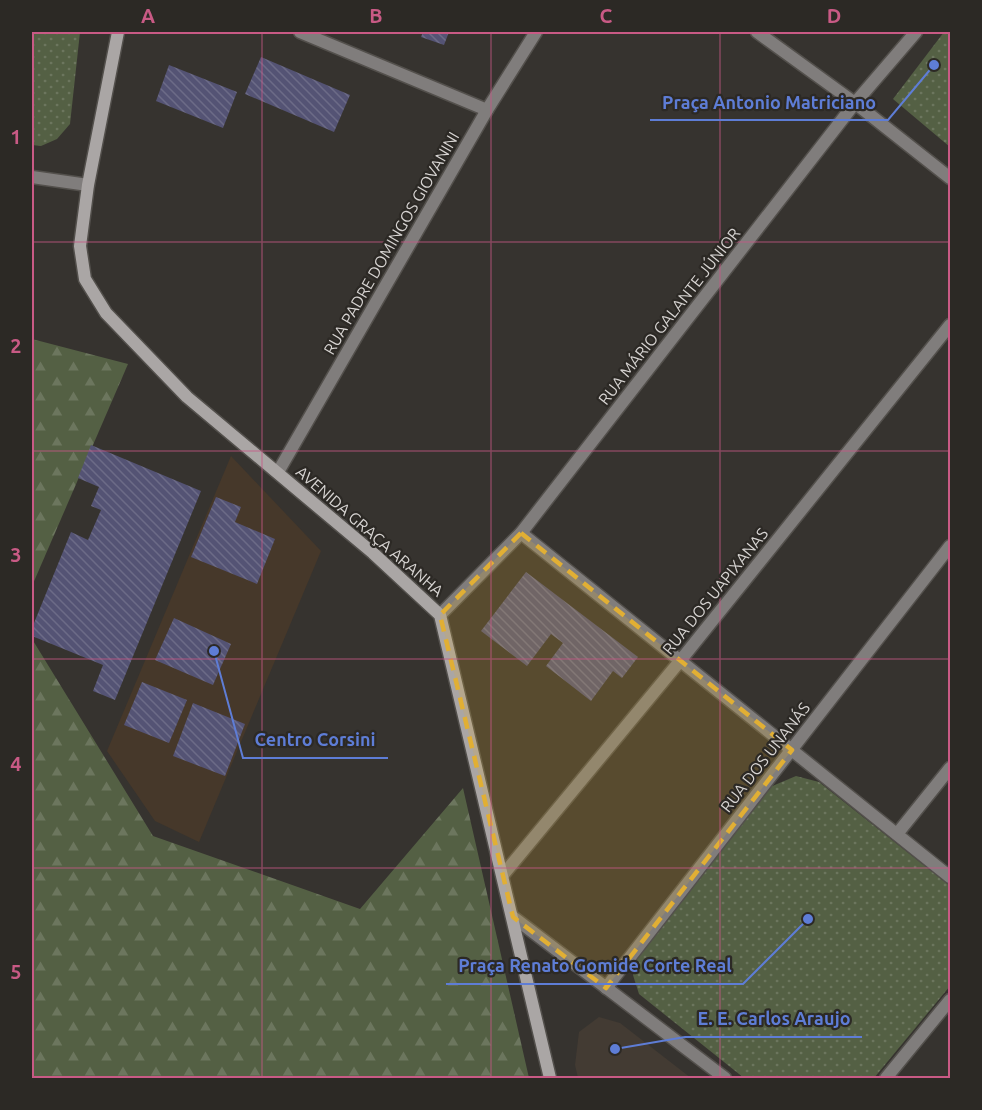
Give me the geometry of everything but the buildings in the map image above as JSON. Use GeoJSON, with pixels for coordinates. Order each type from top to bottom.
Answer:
{"type":"FeatureCollection","features":[{"type":"Feature","properties":{"kind":"street","name":"AVENIDA GRAÇA ARANHA"},"geometry":{"type":"LineString","coordinates":[[118,32],[88,185],[80,246],[85,279],[106,313],[187,397],[373,553],[440,615],[550,1078]]}},
{"type":"Feature","properties":{"kind":"street"},"geometry":{"type":"LineString","coordinates":[[300,32],[487,110]]}},
{"type":"Feature","properties":{"kind":"street","name":"RUA PADRE DOMINGOS GIOVANINI"},"geometry":{"type":"LineString","coordinates":[[278,472],[487,110],[536,32]]}},
{"type":"Feature","properties":{"kind":"street"},"geometry":{"type":"LineString","coordinates":[[757,32],[855,103],[951,178]]}},
{"type":"Feature","properties":{"kind":"street","name":"RUA MÁRIO GALANTE JÚNIOR"},"geometry":{"type":"LineString","coordinates":[[440,615],[521,533],[855,103],[915,32]]}},
{"type":"Feature","properties":{"kind":"street"},"geometry":{"type":"LineString","coordinates":[[32,177],[88,185]]}},
{"type":"Feature","properties":{"kind":"street","name":"RUA DOS UAPIXANAS"},"geometry":{"type":"LineString","coordinates":[[503,875],[680,661],[951,325]]}},
{"type":"Feature","properties":{"kind":"street"},"geometry":{"type":"LineString","coordinates":[[521,533],[951,877]]}},
{"type":"Feature","properties":{"kind":"street","name":"RUA DOS UNANÁS"},"geometry":{"type":"LineString","coordinates":[[606,988],[951,546]]}},
{"type":"Feature","properties":{"kind":"street"},"geometry":{"type":"LineString","coordinates":[[897,834],[951,768]]}},
{"type":"Feature","properties":{"kind":"street"},"geometry":{"type":"LineString","coordinates":[[513,917],[725,1078]]}},
{"type":"Feature","properties":{"kind":"street"},"geometry":{"type":"LineString","coordinates":[[886,1078],[951,1000]]}},
{"type":"Feature","properties":{"kind":"highlighted area"},"geometry":{"type":"Polygon","coordinates":[[[521,533],[792,750],[606,988],[513,917],[440,615],[521,533]]]}},
{"type":"Feature","properties":{"kind":"shaded area"},"geometry":{"type":"Polygon","coordinates":[[[231,456],[321,551],[199,842],[155,821],[107,751],[231,456]]]}},
{"type":"Feature","properties":{"kind":"shaded area"},"geometry":{"type":"Polygon","coordinates":[[[599,1017],[620,1023],[691,1078],[578,1078],[575,1065],[579,1032],[599,1017]]]}},
{"type":"Feature","properties":{"kind":"green space"},"geometry":{"type":"Polygon","coordinates":[[[32,32],[80,32],[70,124],[57,139],[41,146],[32,145],[32,32]]]}},
{"type":"Feature","properties":{"kind":"green space"},"geometry":{"type":"Polygon","coordinates":[[[944,32],[950,32],[950,147],[893,99],[944,32]]]}},
{"type":"Feature","properties":{"kind":"green space"},"geometry":{"type":"Polygon","coordinates":[[[32,339],[128,364],[32,586],[32,339]]]}},
{"type":"Feature","properties":{"kind":"green space"},"geometry":{"type":"Polygon","coordinates":[[[32,639],[153,836],[360,909],[463,788],[529,1078],[32,1078],[32,639]]]}},
{"type":"Feature","properties":{"kind":"green space"},"geometry":{"type":"Polygon","coordinates":[[[796,776],[819,782],[950,886],[950,986],[874,1078],[744,1078],[639,994],[633,975],[639,952],[770,787],[796,776]]]}},
{"type":"Feature","properties":{"kind":"place","name":"Praça Antonio Matriciano"},"geometry":{"type":"Point","coordinates":[934,65]}},
{"type":"Feature","properties":{"kind":"place","name":"Centro Corsini"},"geometry":{"type":"Point","coordinates":[214,651]}},
{"type":"Feature","properties":{"kind":"place","name":"Praça Renato Gomide Corte Real"},"geometry":{"type":"Point","coordinates":[808,919]}},
{"type":"Feature","properties":{"kind":"place","name":"E. E. Carlos Araujo"},"geometry":{"type":"Point","coordinates":[615,1049]}}]}
